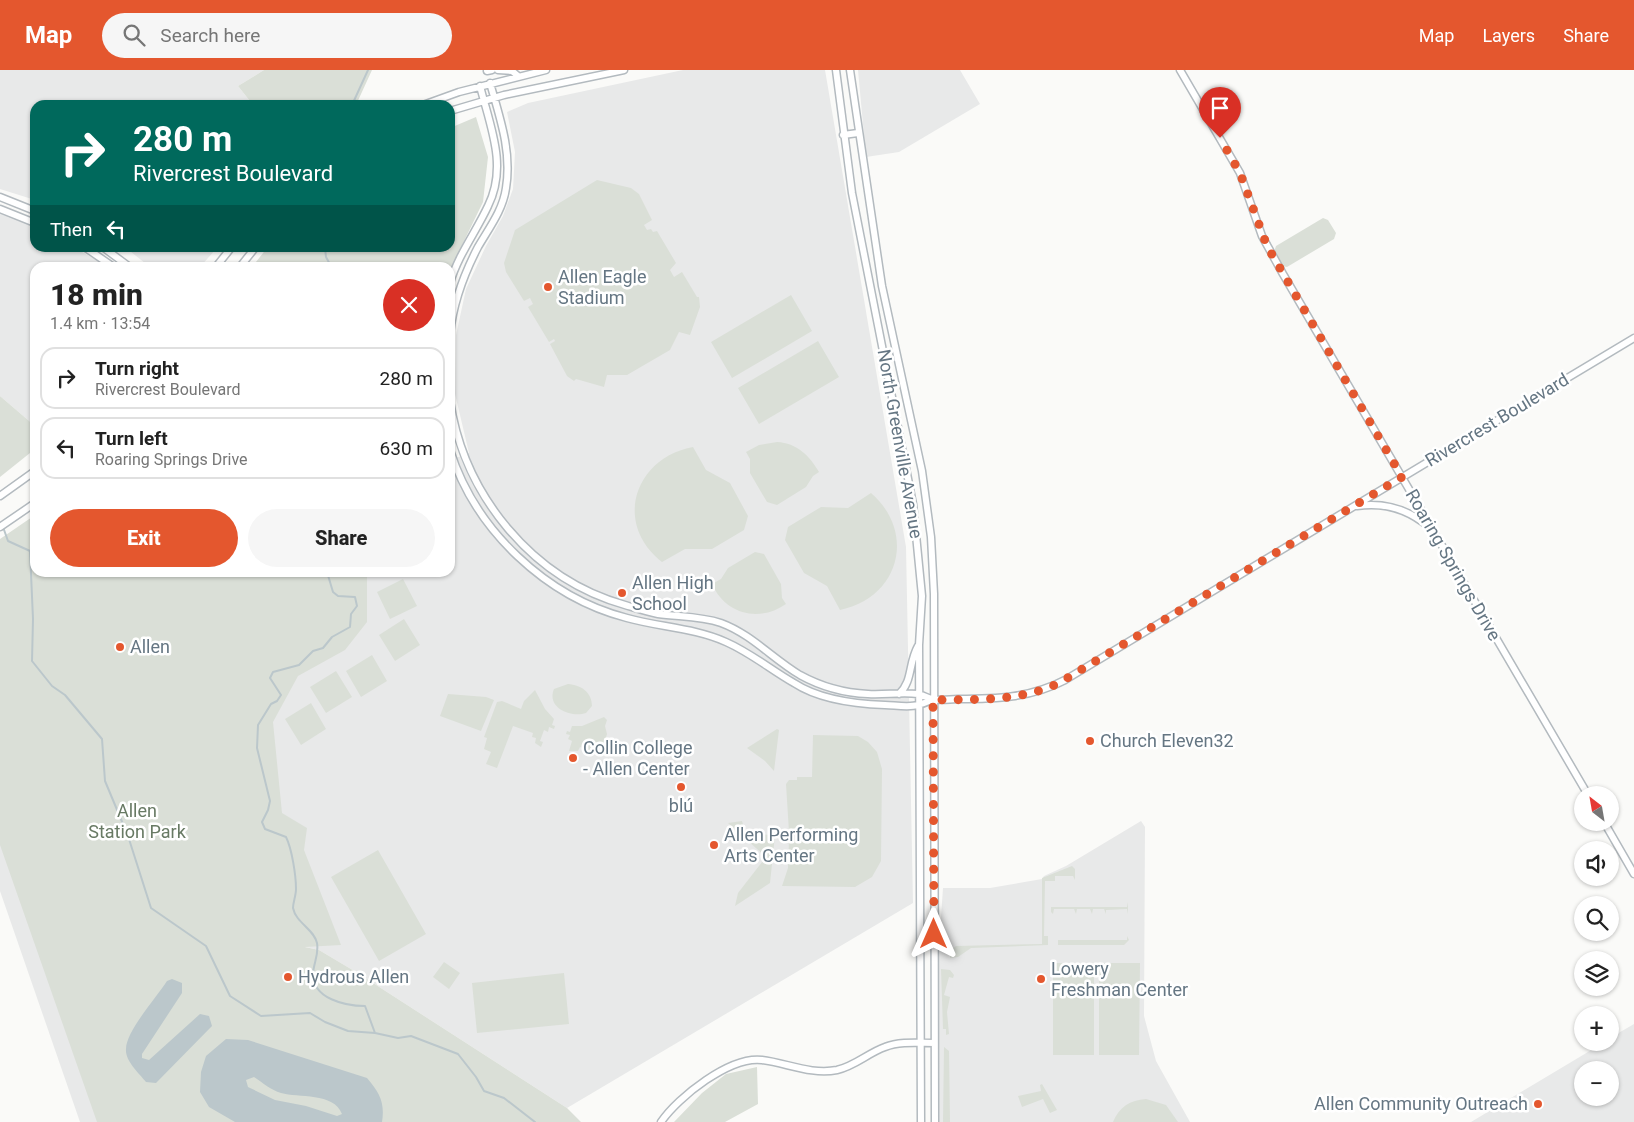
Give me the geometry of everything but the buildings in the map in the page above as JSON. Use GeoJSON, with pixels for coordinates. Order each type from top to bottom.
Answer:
{"type":"FeatureCollection","features":[{"type":"Feature","properties":{"kind":"street"},"geometry":{"type":"LineString","coordinates":[[487,71],[492,70]]}},
{"type":"Feature","properties":{"kind":"street"},"geometry":{"type":"LineString","coordinates":[[498,70],[512,71],[518,76]]}},
{"type":"Feature","properties":{"kind":"street"},"geometry":{"type":"LineString","coordinates":[[438,100],[480,86],[546,70]]}},
{"type":"Feature","properties":{"kind":"street"},"geometry":{"type":"LineString","coordinates":[[455,110],[494,98],[624,70]]}},
{"type":"Feature","properties":{"kind":"street","name":"North Greenville Avenue"},"geometry":{"type":"LineString","coordinates":[[836,70],[843,135],[865,260],[908,470],[918,539],[921,586],[919,645],[921,1122]]}},
{"type":"Feature","properties":{"kind":"street","name":"North Greenville Avenue"},"geometry":{"type":"LineString","coordinates":[[850,70],[882,286],[921,467],[931,535],[934,594],[935,1122]]}},
{"type":"Feature","properties":{"kind":"street","name":"Roaring Springs Drive"},"geometry":{"type":"LineString","coordinates":[[1180,70],[1240,173],[1267,246],[1583,786]]}},
{"type":"Feature","properties":{"kind":"street"},"geometry":{"type":"LineString","coordinates":[[455,309],[465,275],[504,196],[508,163],[506,144],[490,84]]}},
{"type":"Feature","properties":{"kind":"street"},"geometry":{"type":"LineString","coordinates":[[455,271],[495,188],[498,164],[496,148],[480,86]]}},
{"type":"Feature","properties":{"kind":"street"},"geometry":{"type":"LineString","coordinates":[[843,135],[858,133]]}},
{"type":"Feature","properties":{"kind":"street"},"geometry":{"type":"LineString","coordinates":[[0,198],[30,210]]}},
{"type":"Feature","properties":{"kind":"street"},"geometry":{"type":"LineString","coordinates":[[17,216],[21,207]]}},
{"type":"Feature","properties":{"kind":"street"},"geometry":{"type":"LineString","coordinates":[[0,209],[30,221]]}},
{"type":"Feature","properties":{"kind":"street"},"geometry":{"type":"LineString","coordinates":[[482,217],[492,222]]}},
{"type":"Feature","properties":{"kind":"street"},"geometry":{"type":"LineString","coordinates":[[92,252],[106,262]]}},
{"type":"Feature","properties":{"kind":"street"},"geometry":{"type":"LineString","coordinates":[[109,252],[123,262]]}},
{"type":"Feature","properties":{"kind":"street"},"geometry":{"type":"LineString","coordinates":[[220,262],[228,252]]}},
{"type":"Feature","properties":{"kind":"street"},"geometry":{"type":"LineString","coordinates":[[244,262],[252,252]]}},
{"type":"Feature","properties":{"kind":"street","name":"Rivercrest Boulevard"},"geometry":{"type":"LineString","coordinates":[[455,462],[469,494],[495,531],[526,564],[566,592],[594,607],[625,618],[712,636],[738,647],[795,684],[821,695],[850,703],[919,706],[933,700],[1009,697],[1031,694],[1053,686],[1634,338]]}},
{"type":"Feature","properties":{"kind":"street","name":"Rivercrest Boulevard"},"geometry":{"type":"LineString","coordinates":[[455,421],[462,449],[482,494],[518,540],[557,573],[598,596],[624,605],[657,614],[689,616],[722,624],[747,637],[800,674],[827,686],[868,694],[919,694],[933,700]]}},
{"type":"Feature","properties":{"kind":"street"},"geometry":{"type":"LineString","coordinates":[[0,496],[30,475]]}},
{"type":"Feature","properties":{"kind":"street"},"geometry":{"type":"LineString","coordinates":[[1351,507],[1374,504],[1396,508],[1415,517],[1434,532]]}},
{"type":"Feature","properties":{"kind":"street"},"geometry":{"type":"LineString","coordinates":[[0,527],[30,507]]}},
{"type":"Feature","properties":{"kind":"street"},"geometry":{"type":"LineString","coordinates":[[899,694],[907,684],[911,659],[919,645]]}},
{"type":"Feature","properties":{"kind":"street"},"geometry":{"type":"LineString","coordinates":[[1609,831],[1634,874]]}},
{"type":"Feature","properties":{"kind":"street"},"geometry":{"type":"LineString","coordinates":[[921,880],[934,880]]}},
{"type":"Feature","properties":{"kind":"street"},"geometry":{"type":"LineString","coordinates":[[661,1122],[672,1109],[715,1074],[737,1064],[759,1060],[816,1072],[837,1070],[849,1066],[891,1044],[934,1043]]}},
{"type":"Feature","properties":{"kind":"shaded area"},"geometry":{"type":"Polygon","coordinates":[[[0,70],[264,70],[238,86],[249,100],[30,100],[30,198],[0,189],[0,70]]]}},
{"type":"Feature","properties":{"kind":"shaded area","name":"Allen High School"},"geometry":{"type":"Polygon","coordinates":[[[683,70],[825,70],[906,547],[913,903],[567,1108],[356,972],[319,950],[297,945],[280,922],[264,708],[344,577],[455,577],[455,458],[469,453],[455,394],[456,335],[466,289],[486,246],[503,216],[513,189],[515,152],[507,112],[528,103],[683,70]]]}},
{"type":"Feature","properties":{"kind":"shaded area"},"geometry":{"type":"Polygon","coordinates":[[[858,70],[960,70],[980,104],[899,152],[866,157],[858,70]]]}},
{"type":"Feature","properties":{"kind":"shaded area"},"geometry":{"type":"Polygon","coordinates":[[[0,212],[30,225],[30,252],[82,252],[100,262],[30,262],[30,422],[0,396],[0,212]]]}},
{"type":"Feature","properties":{"kind":"shaded area"},"geometry":{"type":"Polygon","coordinates":[[[131,252],[213,252],[204,262],[144,262],[131,252]]]}},
{"type":"Feature","properties":{"kind":"shaded area","name":"Lowery Freshman Center"},"geometry":{"type":"Polygon","coordinates":[[[1141,821],[1145,827],[1144,1016],[1156,1061],[1190,1122],[939,1122],[939,946],[943,888],[990,888],[1042,879],[1044,876],[1066,866],[1141,821]]]}},
{"type":"Feature","properties":{"kind":"shaded area"},"geometry":{"type":"Polygon","coordinates":[[[0,832],[100,1122],[80,1122],[0,891],[0,832]]]}},
{"type":"Feature","properties":{"kind":"shaded area"},"geometry":{"type":"Polygon","coordinates":[[[172,979],[182,983],[182,993],[142,1054],[142,1058],[149,1060],[200,1014],[209,1016],[212,1026],[156,1083],[146,1082],[128,1058],[126,1053],[127,1042],[143,1014],[167,981],[172,979]]]}},
{"type":"Feature","properties":{"kind":"shaded area"},"geometry":{"type":"Polygon","coordinates":[[[1634,1024],[1634,1122],[1471,1122],[1590,1051],[1619,1051],[1619,1033],[1634,1024]]]}},
{"type":"Feature","properties":{"kind":"shaded area"},"geometry":{"type":"Polygon","coordinates":[[[226,1039],[248,1040],[367,1078],[380,1098],[383,1109],[382,1122],[235,1122],[209,1107],[200,1092],[201,1072],[206,1056],[226,1039]],[[254,1077],[246,1080],[248,1087],[275,1100],[306,1106],[337,1116],[342,1114],[338,1107],[324,1099],[281,1093],[254,1077]]]}},
{"type":"Feature","properties":{"kind":"green space"},"geometry":{"type":"Polygon","coordinates":[[[264,70],[372,70],[358,100],[249,100],[238,86],[264,70]]]}},
{"type":"Feature","properties":{"kind":"green space"},"geometry":{"type":"Polygon","coordinates":[[[476,117],[488,157],[483,202],[454,262],[256,262],[264,252],[455,252],[455,126],[476,117]]]}},
{"type":"Feature","properties":{"kind":"green space","name":"Allen Eagle Stadium"},"geometry":{"type":"Polygon","coordinates":[[[597,180],[631,188],[639,194],[652,220],[644,225],[647,230],[657,231],[676,263],[670,270],[674,277],[682,272],[697,297],[699,297],[700,307],[690,335],[679,332],[670,350],[627,375],[607,375],[604,387],[576,379],[574,381],[567,376],[550,344],[555,341],[554,339],[549,342],[528,307],[533,304],[530,298],[524,301],[506,272],[504,263],[515,230],[597,180]]]}},
{"type":"Feature","properties":{"kind":"green space"},"geometry":{"type":"Polygon","coordinates":[[[1323,218],[1328,220],[1336,233],[1334,239],[1287,267],[1282,266],[1274,252],[1276,246],[1323,218]]]}},
{"type":"Feature","properties":{"kind":"green space"},"geometry":{"type":"Polygon","coordinates":[[[791,295],[812,331],[732,378],[711,342],[791,295]]]}},
{"type":"Feature","properties":{"kind":"green space"},"geometry":{"type":"Polygon","coordinates":[[[818,341],[839,377],[759,424],[738,388],[818,341]]]}},
{"type":"Feature","properties":{"kind":"green space"},"geometry":{"type":"Polygon","coordinates":[[[0,396],[30,422],[30,453],[0,477],[0,396]]]}},
{"type":"Feature","properties":{"kind":"green space"},"geometry":{"type":"Polygon","coordinates":[[[777,442],[791,445],[802,451],[819,472],[813,476],[806,487],[777,505],[767,502],[750,473],[750,459],[746,452],[759,445],[777,442]]]}},
{"type":"Feature","properties":{"kind":"green space"},"geometry":{"type":"Polygon","coordinates":[[[693,447],[706,470],[730,483],[748,516],[744,530],[712,549],[685,549],[662,562],[647,547],[638,530],[635,512],[637,494],[644,478],[656,464],[673,454],[693,447]]]}},
{"type":"Feature","properties":{"kind":"green space"},"geometry":{"type":"Polygon","coordinates":[[[871,493],[885,509],[894,526],[897,544],[895,562],[888,578],[876,592],[860,603],[840,610],[827,586],[804,573],[785,540],[788,527],[821,507],[848,508],[871,493]]]}},
{"type":"Feature","properties":{"kind":"green space","name":"Allen Station Park"},"geometry":{"type":"Polygon","coordinates":[[[30,518],[30,577],[367,577],[367,622],[345,650],[298,676],[273,722],[282,813],[307,828],[304,850],[341,945],[305,947],[319,950],[356,972],[567,1108],[581,1122],[97,1122],[0,845],[0,539],[30,518]]]}},
{"type":"Feature","properties":{"kind":"green space"},"geometry":{"type":"Polygon","coordinates":[[[755,552],[764,554],[781,584],[782,598],[786,604],[776,610],[754,614],[734,609],[725,602],[712,584],[721,579],[728,568],[755,552]]]}},
{"type":"Feature","properties":{"kind":"green space"},"geometry":{"type":"Polygon","coordinates":[[[403,579],[417,606],[390,619],[377,592],[403,579]]]}},
{"type":"Feature","properties":{"kind":"green space"},"geometry":{"type":"Polygon","coordinates":[[[404,619],[420,645],[395,661],[379,635],[404,619]]]}},
{"type":"Feature","properties":{"kind":"green space"},"geometry":{"type":"Polygon","coordinates":[[[372,655],[387,681],[361,697],[346,671],[372,655]]]}},
{"type":"Feature","properties":{"kind":"green space"},"geometry":{"type":"Polygon","coordinates":[[[336,671],[352,697],[326,713],[310,687],[336,671]]]}},
{"type":"Feature","properties":{"kind":"green space"},"geometry":{"type":"Polygon","coordinates":[[[568,684],[577,686],[588,693],[592,706],[586,713],[567,713],[557,706],[552,696],[554,689],[568,684]]]}},
{"type":"Feature","properties":{"kind":"green space"},"geometry":{"type":"Polygon","coordinates":[[[535,690],[545,709],[554,719],[552,725],[555,726],[554,729],[549,727],[548,732],[544,730],[540,741],[543,742],[541,747],[535,743],[536,738],[532,737],[533,733],[513,726],[497,768],[486,764],[491,752],[484,749],[487,738],[484,737],[497,702],[502,701],[521,709],[524,701],[535,690]]]}},
{"type":"Feature","properties":{"kind":"green space"},"geometry":{"type":"Polygon","coordinates":[[[448,694],[486,697],[494,700],[481,731],[440,716],[448,694]]]}},
{"type":"Feature","properties":{"kind":"green space"},"geometry":{"type":"Polygon","coordinates":[[[311,703],[326,729],[301,745],[285,719],[311,703]]]}},
{"type":"Feature","properties":{"kind":"green space"},"geometry":{"type":"Polygon","coordinates":[[[604,717],[607,720],[605,741],[609,742],[594,752],[580,747],[578,751],[569,751],[572,741],[568,739],[570,735],[566,734],[567,731],[570,732],[572,726],[582,726],[604,717]]]}},
{"type":"Feature","properties":{"kind":"green space"},"geometry":{"type":"Polygon","coordinates":[[[777,729],[779,730],[774,771],[765,761],[747,748],[777,729]]]}},
{"type":"Feature","properties":{"kind":"green space"},"geometry":{"type":"Polygon","coordinates":[[[813,735],[858,736],[868,742],[877,752],[882,769],[881,861],[872,877],[855,887],[782,886],[788,868],[789,840],[791,835],[789,832],[786,784],[789,780],[797,780],[797,777],[812,777],[813,735]]]}},
{"type":"Feature","properties":{"kind":"green space"},"geometry":{"type":"Polygon","coordinates":[[[742,821],[748,834],[775,835],[770,883],[735,906],[738,893],[766,857],[728,823],[742,821]]]}},
{"type":"Feature","properties":{"kind":"green space"},"geometry":{"type":"Polygon","coordinates":[[[378,850],[426,934],[379,961],[331,877],[378,850]]]}},
{"type":"Feature","properties":{"kind":"green space"},"geometry":{"type":"Polygon","coordinates":[[[1072,866],[1075,869],[1075,880],[1073,876],[1055,876],[1055,881],[1045,881],[1044,936],[1048,936],[1048,945],[971,948],[958,957],[950,958],[950,951],[956,946],[1042,944],[1042,878],[1072,866]]]}},
{"type":"Feature","properties":{"kind":"green space"},"geometry":{"type":"Polygon","coordinates":[[[1128,902],[1128,914],[1127,909],[1106,910],[1106,914],[1104,909],[1093,909],[1092,914],[1090,909],[1077,909],[1076,914],[1074,909],[1054,909],[1053,914],[1051,912],[1051,907],[1127,907],[1128,902]]]}},
{"type":"Feature","properties":{"kind":"green space"},"geometry":{"type":"Polygon","coordinates":[[[1127,936],[1129,940],[1124,945],[1058,945],[1058,940],[1127,940],[1127,936]]]}},
{"type":"Feature","properties":{"kind":"green space"},"geometry":{"type":"Polygon","coordinates":[[[444,962],[460,973],[449,989],[433,977],[444,962]]]}},
{"type":"Feature","properties":{"kind":"green space"},"geometry":{"type":"Polygon","coordinates":[[[1053,963],[1094,963],[1094,1055],[1053,1055],[1053,963]]]}},
{"type":"Feature","properties":{"kind":"green space"},"geometry":{"type":"Polygon","coordinates":[[[1099,963],[1140,963],[1139,1055],[1099,1055],[1099,963]]]}},
{"type":"Feature","properties":{"kind":"green space"},"geometry":{"type":"Polygon","coordinates":[[[941,969],[950,970],[954,975],[953,978],[949,977],[944,995],[950,997],[947,1012],[949,1034],[946,1035],[946,1029],[943,1029],[941,969]]]}},
{"type":"Feature","properties":{"kind":"green space"},"geometry":{"type":"Polygon","coordinates":[[[564,973],[569,1024],[477,1033],[472,983],[564,973]]]}},
{"type":"Feature","properties":{"kind":"green space"},"geometry":{"type":"Polygon","coordinates":[[[944,1047],[949,1051],[950,1122],[943,1122],[944,1047]]]}},
{"type":"Feature","properties":{"kind":"green space"},"geometry":{"type":"Polygon","coordinates":[[[757,1067],[758,1104],[725,1122],[674,1122],[702,1093],[726,1074],[757,1067]]]}},
{"type":"Feature","properties":{"kind":"green space"},"geometry":{"type":"Polygon","coordinates":[[[1042,1084],[1057,1110],[1050,1113],[1043,1099],[1022,1107],[1018,1096],[1041,1091],[1040,1085],[1042,1084]]]}},
{"type":"Feature","properties":{"kind":"green space"},"geometry":{"type":"Polygon","coordinates":[[[1146,1099],[1166,1105],[1178,1122],[1113,1122],[1118,1112],[1126,1105],[1146,1099]]]}},
{"type":"Feature","properties":{"kind":"waterway"},"geometry":{"type":"LineString","coordinates":[[354,100],[368,70]]}},
{"type":"Feature","properties":{"kind":"waterway"},"geometry":{"type":"LineString","coordinates":[[325,252],[329,262]]}},
{"type":"Feature","properties":{"kind":"waterway"},"geometry":{"type":"LineString","coordinates":[[3,527],[8,541],[30,551]]}},
{"type":"Feature","properties":{"kind":"waterway"},"geometry":{"type":"LineString","coordinates":[[31,577],[32,661],[52,686],[65,695],[102,739],[105,781],[128,836],[151,908],[206,946],[230,996],[261,1016],[310,1013],[325,1022],[348,1031],[375,1033],[398,1038],[411,1036],[458,1054],[476,1077],[484,1091],[504,1098],[535,1122]]}},
{"type":"Feature","properties":{"kind":"waterway"},"geometry":{"type":"LineString","coordinates":[[328,577],[333,592],[338,596],[355,597],[357,606],[351,614],[350,627],[332,637],[323,648],[313,651],[299,665],[273,672],[270,678],[281,695],[277,701],[271,704],[258,725],[257,748],[270,801],[262,822],[265,829],[286,837],[290,848],[296,884],[293,908],[298,918],[317,943],[313,973],[314,982],[324,995],[332,999],[365,1006],[375,1033]]}},
{"type":"Feature","properties":{"kind":"place","name":"Allen Eagle Stadium"},"geometry":{"type":"Point","coordinates":[548,287]}},
{"type":"Feature","properties":{"kind":"place","name":"Allen High School"},"geometry":{"type":"Point","coordinates":[622,593]}},
{"type":"Feature","properties":{"kind":"place","name":"Allen"},"geometry":{"type":"Point","coordinates":[120,647]}},
{"type":"Feature","properties":{"kind":"place","name":"Church Eleven32"},"geometry":{"type":"Point","coordinates":[1090,741]}},
{"type":"Feature","properties":{"kind":"place","name":"Collin College - Allen Center"},"geometry":{"type":"Point","coordinates":[573,758]}},
{"type":"Feature","properties":{"kind":"place","name":"blú"},"geometry":{"type":"Point","coordinates":[681,787]}},
{"type":"Feature","properties":{"kind":"place","name":"Allen Performing Arts Center"},"geometry":{"type":"Point","coordinates":[714,845]}},
{"type":"Feature","properties":{"kind":"place","name":"Hydrous Allen"},"geometry":{"type":"Point","coordinates":[288,977]}},
{"type":"Feature","properties":{"kind":"place","name":"Lowery Freshman Center"},"geometry":{"type":"Point","coordinates":[1041,979]}},
{"type":"Feature","properties":{"kind":"place","name":"Allen Community Outreach"},"geometry":{"type":"Point","coordinates":[1538,1104]}},
{"type":"Feature","properties":{"kind":"route"},"geometry":{"type":"LineString","coordinates":[[934,934],[933,700],[990,699],[1031,694],[1049,688],[1402,477],[1267,246],[1258,226],[1240,173],[1220,138]]}}]}
